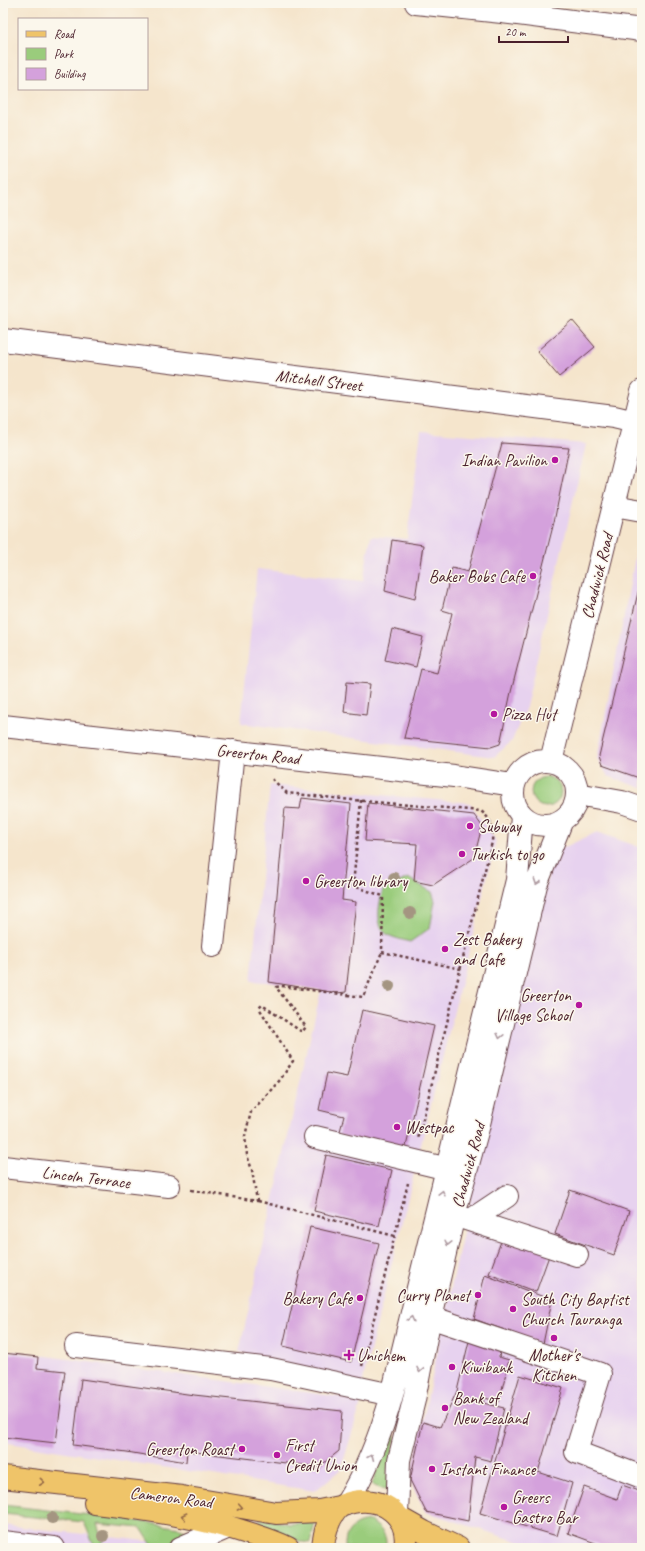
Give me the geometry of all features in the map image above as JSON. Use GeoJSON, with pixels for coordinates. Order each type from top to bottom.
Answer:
{"type":"FeatureCollection","features":[{"type":"Feature","properties":{"kind":"main road","name":"Cameron Road"},"geometry":{"type":"LineString","coordinates":[[3,1477],[182,1497],[276,1513],[319,1511],[360,1500],[373,1501],[386,1506],[399,1517]]}},
{"type":"Feature","properties":{"kind":"main road","name":"Cameron Road"},"geometry":{"type":"LineString","coordinates":[[3,1492],[149,1509],[185,1516],[229,1527],[288,1548]]}},
{"type":"Feature","properties":{"kind":"main road"},"geometry":{"type":"LineString","coordinates":[[323,1548],[324,1535],[329,1521],[343,1505]]}},
{"type":"Feature","properties":{"kind":"main road"},"geometry":{"type":"LineString","coordinates":[[399,1517],[406,1531],[405,1548]]}},
{"type":"Feature","properties":{"kind":"main road"},"geometry":{"type":"LineString","coordinates":[[399,1517],[424,1532],[458,1548]]}},
{"type":"Feature","properties":{"kind":"street"},"geometry":{"type":"LineString","coordinates":[[423,3],[642,30]]}},
{"type":"Feature","properties":{"kind":"street","name":"Mitchell Street"},"geometry":{"type":"LineString","coordinates":[[3,340],[614,417],[635,422]]}},
{"type":"Feature","properties":{"kind":"street","name":"Chadwick Road"},"geometry":{"type":"LineString","coordinates":[[551,760],[642,391]]}},
{"type":"Feature","properties":{"kind":"street"},"geometry":{"type":"LineString","coordinates":[[614,506],[642,511]]}},
{"type":"Feature","properties":{"kind":"street","name":"Greerton Road"},"geometry":{"type":"LineString","coordinates":[[3,726],[454,776],[513,785]]}},
{"type":"Feature","properties":{"kind":"street"},"geometry":{"type":"LineString","coordinates":[[213,946],[233,751]]}},
{"type":"Feature","properties":{"kind":"street"},"geometry":{"type":"LineString","coordinates":[[562,820],[552,824],[542,825],[531,822],[522,816],[516,807],[512,797],[513,785],[517,776],[531,763],[541,760],[551,760],[560,764],[573,776],[577,785],[577,794],[622,802],[642,809]]}},
{"type":"Feature","properties":{"kind":"street","name":"Chadwick Road"},"geometry":{"type":"LineString","coordinates":[[399,1517],[399,1460],[414,1400],[430,1316],[463,1218],[478,1128],[536,885],[562,820],[570,813],[575,805],[577,794]]}},
{"type":"Feature","properties":{"kind":"street","name":"Chadwick Road"},"geometry":{"type":"LineString","coordinates":[[343,1505],[360,1481],[372,1456],[392,1395],[517,880],[522,816]]}},
{"type":"Feature","properties":{"kind":"street"},"geometry":{"type":"LineString","coordinates":[[315,1137],[448,1169]]}},
{"type":"Feature","properties":{"kind":"street","name":"Lincoln Terrace"},"geometry":{"type":"LineString","coordinates":[[3,1167],[169,1186]]}},
{"type":"Feature","properties":{"kind":"street"},"geometry":{"type":"LineString","coordinates":[[463,1218],[507,1196]]}},
{"type":"Feature","properties":{"kind":"street"},"geometry":{"type":"LineString","coordinates":[[463,1218],[576,1255]]}},
{"type":"Feature","properties":{"kind":"street"},"geometry":{"type":"LineString","coordinates":[[430,1316],[600,1374],[576,1452],[642,1477]]}},
{"type":"Feature","properties":{"kind":"street"},"geometry":{"type":"LineString","coordinates":[[76,1346],[271,1369],[392,1395]]}},
{"type":"Feature","properties":{"kind":"street"},"geometry":{"type":"LineString","coordinates":[[180,1548],[229,1527]]}},
{"type":"Feature","properties":{"kind":"street"},"geometry":{"type":"LineString","coordinates":[[3,1542],[54,1548]]}},
{"type":"Feature","properties":{"kind":"path"},"geometry":{"type":"LineString","coordinates":[[271,778],[287,793],[480,811],[488,817],[493,828],[492,842],[360,1373],[367,1390]]}},
{"type":"Feature","properties":{"kind":"path"},"geometry":{"type":"LineString","coordinates":[[257,1201],[252,1170],[246,1155],[245,1136],[251,1112],[280,1080],[293,1061],[259,1008],[262,1005],[302,1032],[306,1027],[276,987],[281,986],[363,997],[382,952],[383,896],[353,886],[361,800]]}},
{"type":"Feature","properties":{"kind":"path"},"geometry":{"type":"LineString","coordinates":[[382,952],[461,969]]}},
{"type":"Feature","properties":{"kind":"path"},"geometry":{"type":"LineString","coordinates":[[169,1186],[257,1201],[395,1236]]}},
{"type":"Feature","properties":{"kind":"shaded area"},"geometry":{"type":"Polygon","coordinates":[[[421,431],[586,444],[526,707],[512,741],[494,757],[241,723],[257,569],[363,581],[371,536],[407,539],[421,431]]]}},
{"type":"Feature","properties":{"kind":"shaded area"},"geometry":{"type":"Polygon","coordinates":[[[642,520],[642,788],[608,776],[597,759],[642,520]]]}},
{"type":"Feature","properties":{"kind":"shaded area"},"geometry":{"type":"Polygon","coordinates":[[[270,785],[470,803],[496,841],[362,1384],[239,1352],[322,986],[251,981],[270,785]]]}},
{"type":"Feature","properties":{"kind":"shaded area"},"geometry":{"type":"Polygon","coordinates":[[[597,832],[642,848],[642,1548],[538,1548],[426,1512],[410,1480],[479,1158],[554,852],[597,832]]]}},
{"type":"Feature","properties":{"kind":"shaded area"},"geometry":{"type":"Polygon","coordinates":[[[3,1350],[362,1400],[341,1469],[315,1491],[3,1442],[3,1350]]]}},
{"type":"Feature","properties":{"kind":"shaded area"},"geometry":{"type":"Polygon","coordinates":[[[3,1525],[209,1548],[3,1548],[3,1525]]]}},
{"type":"Feature","properties":{"kind":"green space"},"geometry":{"type":"Polygon","coordinates":[[[546,777],[557,781],[561,792],[557,803],[546,807],[535,803],[531,792],[535,781],[546,777]]]}},
{"type":"Feature","properties":{"kind":"green space"},"geometry":{"type":"Polygon","coordinates":[[[408,878],[432,892],[435,901],[430,928],[410,942],[388,935],[381,926],[379,920],[379,908],[383,890],[408,878]]]}},
{"type":"Feature","properties":{"kind":"green space"},"geometry":{"type":"Polygon","coordinates":[[[389,1433],[396,1436],[388,1468],[387,1490],[385,1490],[372,1485],[389,1433]]]}},
{"type":"Feature","properties":{"kind":"green space"},"geometry":{"type":"Polygon","coordinates":[[[3,1505],[125,1519],[180,1528],[187,1531],[189,1534],[173,1543],[154,1548],[141,1528],[97,1524],[103,1543],[94,1546],[84,1522],[3,1514],[3,1505]]]}},
{"type":"Feature","properties":{"kind":"green space"},"geometry":{"type":"Polygon","coordinates":[[[260,1518],[290,1524],[315,1523],[310,1543],[259,1528],[260,1518]]]}},
{"type":"Feature","properties":{"kind":"green space"},"geometry":{"type":"Polygon","coordinates":[[[370,1521],[383,1532],[386,1540],[385,1548],[345,1548],[346,1537],[351,1528],[359,1523],[370,1521]]]}},
{"type":"Feature","properties":{"kind":"building"},"geometry":{"type":"Polygon","coordinates":[[[572,320],[595,347],[559,377],[537,351],[572,320]]]}},
{"type":"Feature","properties":{"kind":"building"},"geometry":{"type":"Polygon","coordinates":[[[502,443],[569,448],[554,522],[511,692],[500,744],[491,747],[404,738],[421,669],[437,673],[452,613],[442,610],[452,568],[468,572],[502,443]]]}},
{"type":"Feature","properties":{"kind":"building"},"geometry":{"type":"Polygon","coordinates":[[[392,540],[423,545],[415,599],[385,591],[392,540]]]}},
{"type":"Feature","properties":{"kind":"building"},"geometry":{"type":"Polygon","coordinates":[[[641,580],[642,779],[602,765],[599,756],[641,580]]]}},
{"type":"Feature","properties":{"kind":"building"},"geometry":{"type":"Polygon","coordinates":[[[392,629],[423,637],[416,667],[385,660],[392,629]]]}},
{"type":"Feature","properties":{"kind":"building"},"geometry":{"type":"Polygon","coordinates":[[[347,682],[370,684],[366,715],[344,712],[347,682]]]}},
{"type":"Feature","properties":{"kind":"building"},"geometry":{"type":"Polygon","coordinates":[[[302,798],[351,804],[342,900],[356,902],[346,992],[337,993],[269,982],[285,808],[300,809],[302,798]]]}},
{"type":"Feature","properties":{"kind":"building"},"geometry":{"type":"Polygon","coordinates":[[[368,803],[474,815],[482,826],[474,858],[433,885],[414,881],[417,844],[365,841],[368,803]]]}},
{"type":"Feature","properties":{"kind":"building"},"geometry":{"type":"Polygon","coordinates":[[[362,1010],[434,1026],[405,1151],[339,1135],[344,1116],[319,1110],[327,1073],[347,1077],[362,1010]]]}},
{"type":"Feature","properties":{"kind":"building"},"geometry":{"type":"Polygon","coordinates":[[[326,1155],[392,1170],[379,1226],[314,1211],[326,1155]]]}},
{"type":"Feature","properties":{"kind":"building"},"geometry":{"type":"Polygon","coordinates":[[[570,1190],[629,1211],[614,1255],[555,1234],[570,1190]]]}},
{"type":"Feature","properties":{"kind":"building"},"geometry":{"type":"Polygon","coordinates":[[[310,1227],[379,1243],[351,1362],[283,1346],[310,1227]]]}},
{"type":"Feature","properties":{"kind":"building"},"geometry":{"type":"Polygon","coordinates":[[[503,1236],[550,1253],[536,1292],[489,1274],[503,1236]]]}},
{"type":"Feature","properties":{"kind":"building","name":"South City Baptist Church Tauranga"},"geometry":{"type":"Polygon","coordinates":[[[485,1275],[552,1300],[543,1344],[474,1319],[485,1275]]]}},
{"type":"Feature","properties":{"kind":"building"},"geometry":{"type":"Polygon","coordinates":[[[470,1337],[501,1347],[499,1357],[509,1360],[499,1402],[485,1398],[483,1403],[504,1408],[491,1461],[475,1457],[468,1521],[426,1512],[410,1480],[423,1422],[440,1427],[457,1391],[470,1337]]]}},
{"type":"Feature","properties":{"kind":"building"},"geometry":{"type":"Polygon","coordinates":[[[3,1353],[38,1357],[37,1368],[65,1371],[56,1443],[3,1437],[3,1353]]]}},
{"type":"Feature","properties":{"kind":"building"},"geometry":{"type":"Polygon","coordinates":[[[520,1375],[563,1388],[538,1472],[572,1483],[557,1536],[480,1513],[520,1375]]]}},
{"type":"Feature","properties":{"kind":"building"},"geometry":{"type":"Polygon","coordinates":[[[81,1379],[194,1395],[342,1411],[339,1451],[319,1467],[187,1451],[186,1462],[73,1445],[81,1379]]]}},
{"type":"Feature","properties":{"kind":"building"},"geometry":{"type":"Polygon","coordinates":[[[622,1485],[642,1492],[642,1548],[609,1548],[568,1533],[584,1487],[617,1499],[622,1485]]]}},
{"type":"Feature","properties":{"kind":"place","name":"Indian Pavilion"},"geometry":{"type":"Point","coordinates":[555,460]}},
{"type":"Feature","properties":{"kind":"place","name":"Baker Bobs Cafe"},"geometry":{"type":"Point","coordinates":[533,576]}},
{"type":"Feature","properties":{"kind":"place","name":"Pizza Hut"},"geometry":{"type":"Point","coordinates":[494,714]}},
{"type":"Feature","properties":{"kind":"place","name":"Subway"},"geometry":{"type":"Point","coordinates":[470,826]}},
{"type":"Feature","properties":{"kind":"place","name":"Turkish to go"},"geometry":{"type":"Point","coordinates":[462,854]}},
{"type":"Feature","properties":{"kind":"place","name":"Greerton library"},"geometry":{"type":"Point","coordinates":[306,881]}},
{"type":"Feature","properties":{"kind":"place","name":"Zest Bakery and Cafe"},"geometry":{"type":"Point","coordinates":[445,949]}},
{"type":"Feature","properties":{"kind":"place","name":"Greerton Village School"},"geometry":{"type":"Point","coordinates":[579,1005]}},
{"type":"Feature","properties":{"kind":"place","name":"Westpac"},"geometry":{"type":"Point","coordinates":[397,1127]}},
{"type":"Feature","properties":{"kind":"place","name":"Curry Planet"},"geometry":{"type":"Point","coordinates":[478,1295]}},
{"type":"Feature","properties":{"kind":"place","name":"Bakery Cafe"},"geometry":{"type":"Point","coordinates":[360,1298]}},
{"type":"Feature","properties":{"kind":"place","name":"South City Baptist Church Tauranga"},"geometry":{"type":"Point","coordinates":[513,1309]}},
{"type":"Feature","properties":{"kind":"place","name":"Mother's Kitchen"},"geometry":{"type":"Point","coordinates":[554,1338]}},
{"type":"Feature","properties":{"kind":"place","name":"Unichem"},"geometry":{"type":"Point","coordinates":[349,1355]}},
{"type":"Feature","properties":{"kind":"place","name":"Kiwibank"},"geometry":{"type":"Point","coordinates":[452,1367]}},
{"type":"Feature","properties":{"kind":"place","name":"Bank of New Zealand"},"geometry":{"type":"Point","coordinates":[445,1408]}},
{"type":"Feature","properties":{"kind":"place","name":"Greerton Roast"},"geometry":{"type":"Point","coordinates":[242,1449]}},
{"type":"Feature","properties":{"kind":"place","name":"First Credit Union"},"geometry":{"type":"Point","coordinates":[277,1455]}},
{"type":"Feature","properties":{"kind":"place","name":"Instant Finance"},"geometry":{"type":"Point","coordinates":[432,1469]}},
{"type":"Feature","properties":{"kind":"place","name":"Greers Gastro Bar"},"geometry":{"type":"Point","coordinates":[504,1507]}}]}
